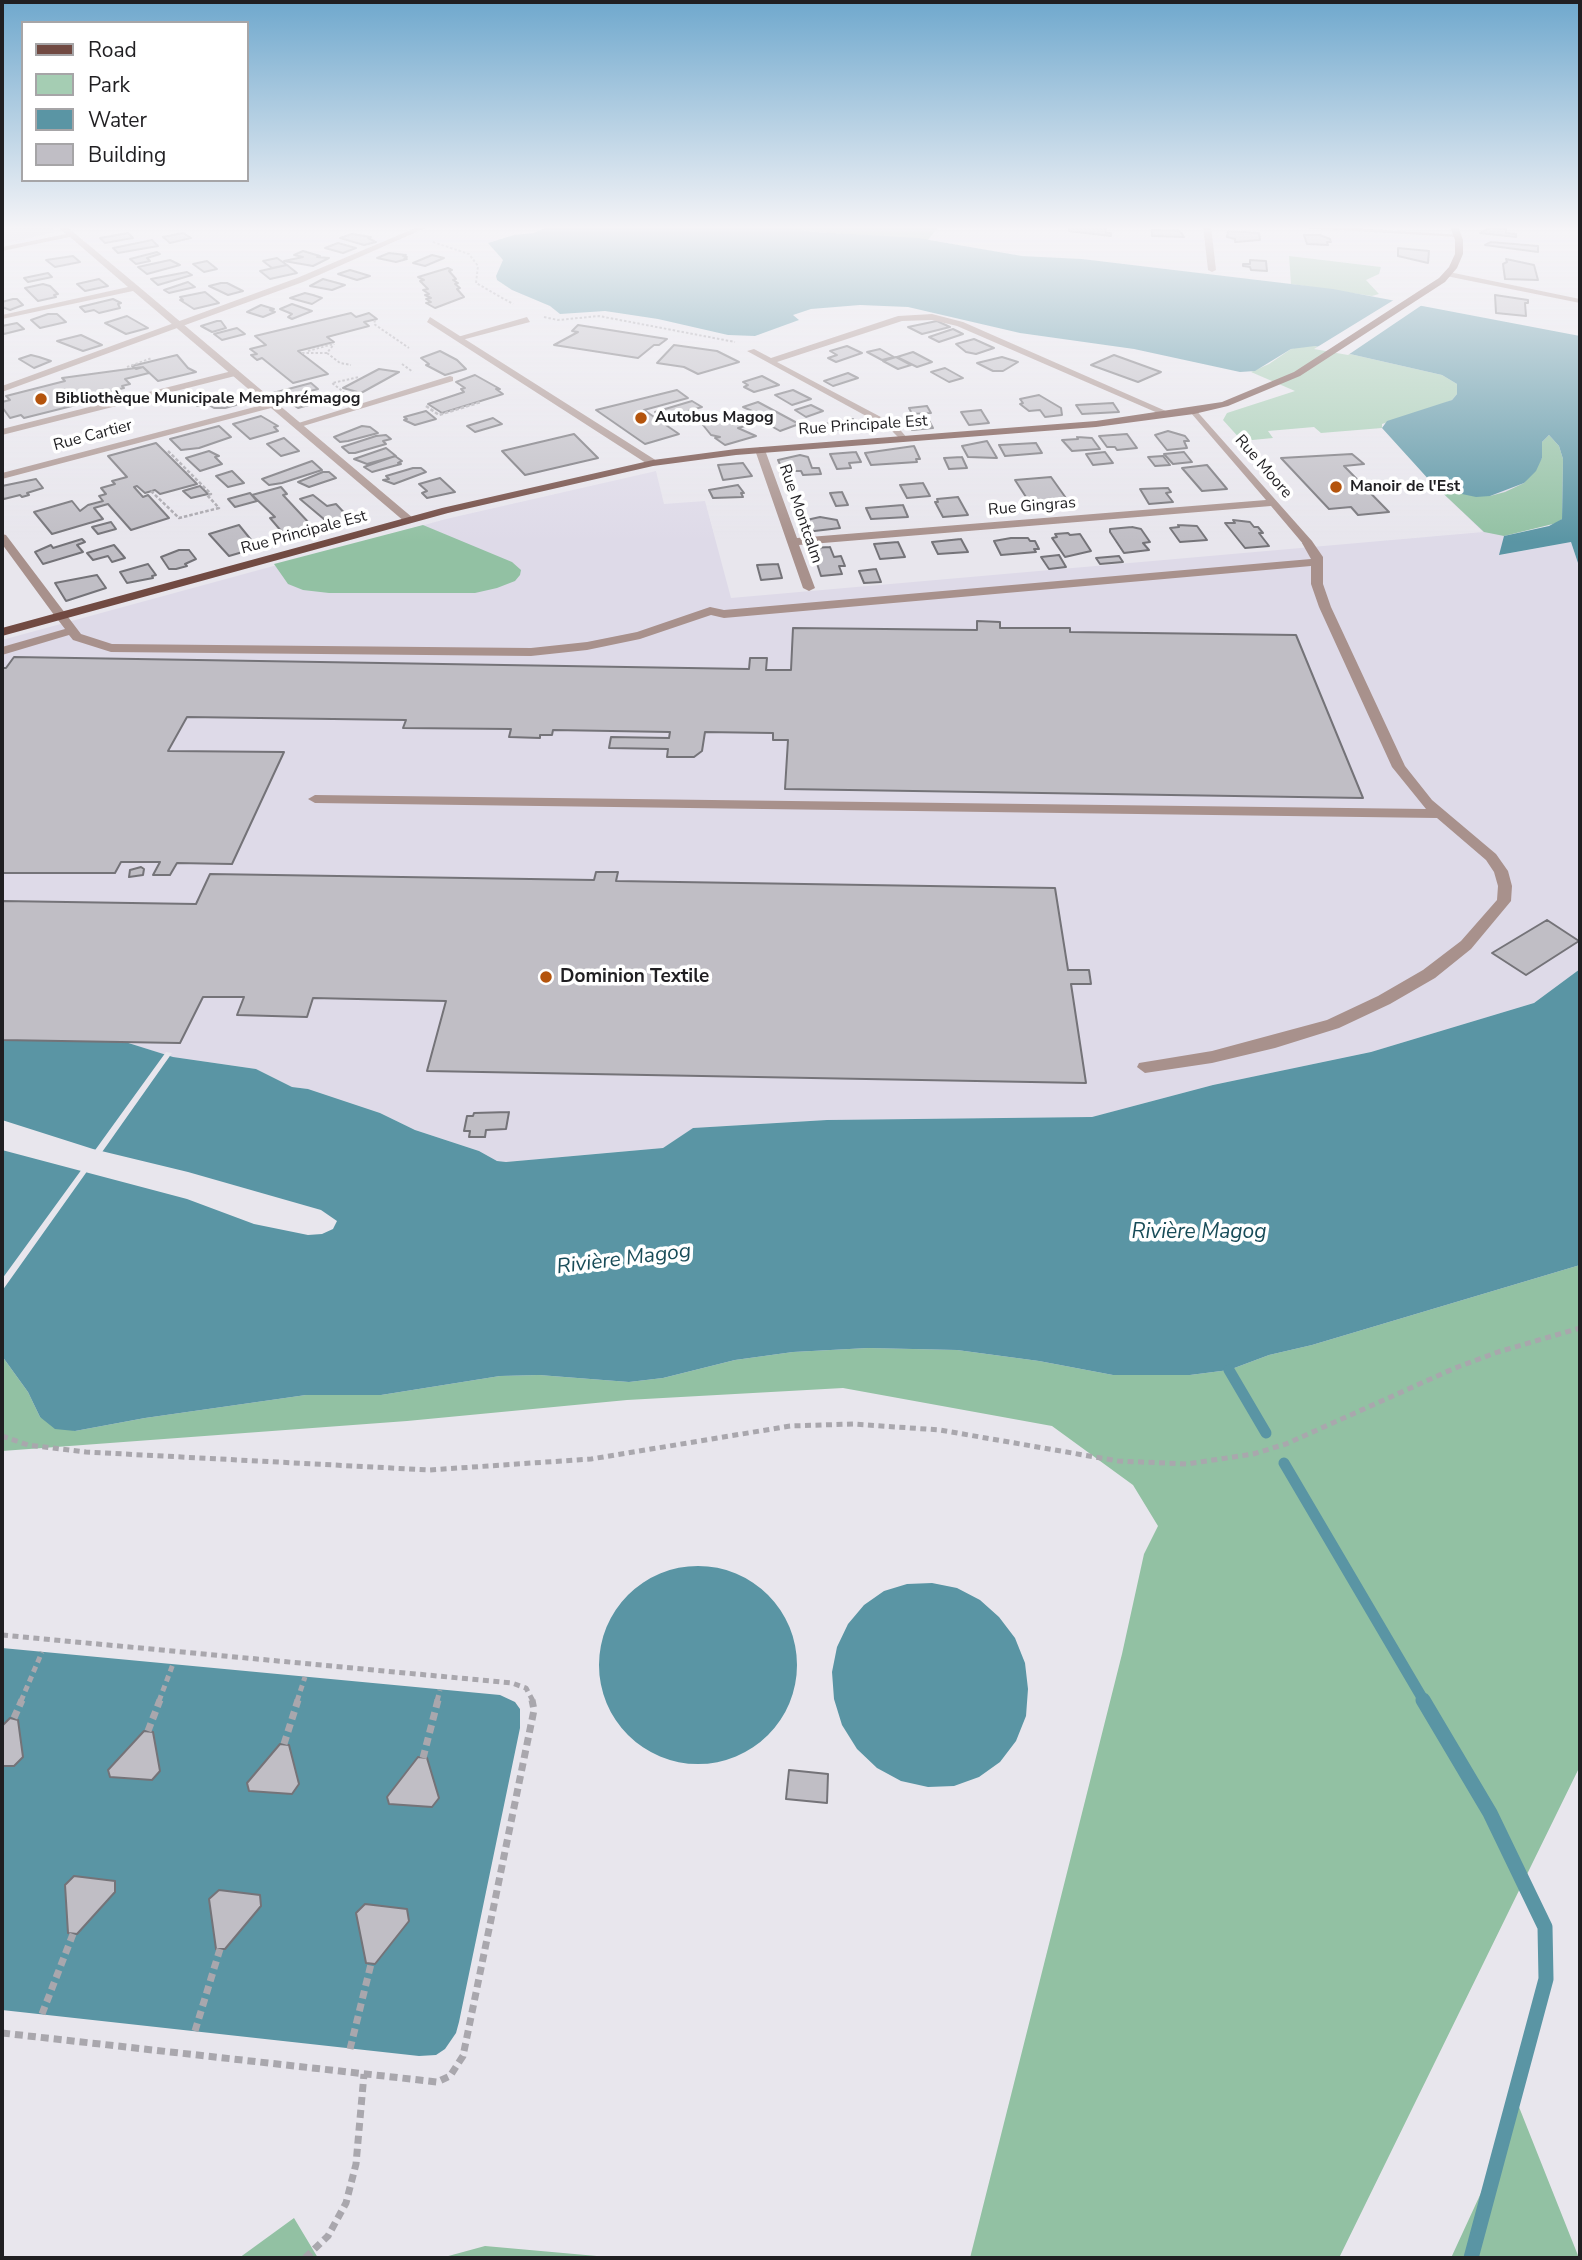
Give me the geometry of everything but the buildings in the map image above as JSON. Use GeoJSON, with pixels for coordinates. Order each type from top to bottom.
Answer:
{"type":"FeatureCollection","features":[{"type":"Feature","properties":{"kind":"main road","name":"Rue Principale Est"},"geometry":{"type":"LineString","coordinates":[[2,632],[409,520],[542,486],[653,463],[760,450],[1083,425],[1195,411],[1240,399],[1275,385],[1362,331]]}},
{"type":"Feature","properties":{"kind":"street"},"geometry":{"type":"LineString","coordinates":[[2,390],[161,331]]}},
{"type":"Feature","properties":{"kind":"street"},"geometry":{"type":"LineString","coordinates":[[187,331],[409,520]]}},
{"type":"Feature","properties":{"kind":"street"},"geometry":{"type":"LineString","coordinates":[[448,331],[653,463]]}},
{"type":"Feature","properties":{"kind":"street"},"geometry":{"type":"LineString","coordinates":[[458,338],[483,331]]}},
{"type":"Feature","properties":{"kind":"street"},"geometry":{"type":"LineString","coordinates":[[770,361],[860,331]]}},
{"type":"Feature","properties":{"kind":"street"},"geometry":{"type":"LineString","coordinates":[[977,331],[1170,415]]}},
{"type":"Feature","properties":{"kind":"street"},"geometry":{"type":"LineString","coordinates":[[751,351],[892,427],[903,439]]}},
{"type":"Feature","properties":{"kind":"street"},"geometry":{"type":"LineString","coordinates":[[2,432],[236,373]]}},
{"type":"Feature","properties":{"kind":"street"},"geometry":{"type":"LineString","coordinates":[[297,425],[450,379]]}},
{"type":"Feature","properties":{"kind":"street","name":"Rue Cartier"},"geometry":{"type":"LineString","coordinates":[[2,476],[273,405]]}},
{"type":"Feature","properties":{"kind":"street","name":"Rue Moore"},"geometry":{"type":"LineString","coordinates":[[1146,1067],[1225,1054],[1334,1024],[1429,974],[1466,945],[1504,901],[1505,886],[1501,871],[1491,856],[1439,814],[1411,785],[1399,767],[1325,607],[1317,584],[1315,552],[1195,411]]}},
{"type":"Feature","properties":{"kind":"street","name":"Rue Montcalm"},"geometry":{"type":"LineString","coordinates":[[760,450],[809,588]]}},
{"type":"Feature","properties":{"kind":"street","name":"Rue Gingras"},"geometry":{"type":"LineString","coordinates":[[793,542],[1273,503]]}},
{"type":"Feature","properties":{"kind":"street"},"geometry":{"type":"LineString","coordinates":[[2,537],[70,631],[86,642],[126,649],[531,652],[587,646],[640,635],[710,611],[733,613],[1317,562]]}},
{"type":"Feature","properties":{"kind":"street"},"geometry":{"type":"LineString","coordinates":[[2,651],[70,631]]}},
{"type":"Feature","properties":{"kind":"street"},"geometry":{"type":"LineString","coordinates":[[314,799],[1439,814]]}},
{"type":"Feature","properties":{"kind":"path"},"geometry":{"type":"LineString","coordinates":[[385,331],[409,348]]}},
{"type":"Feature","properties":{"kind":"path"},"geometry":{"type":"LineString","coordinates":[[680,331],[725,340],[751,351]]}},
{"type":"Feature","properties":{"kind":"path"},"geometry":{"type":"LineString","coordinates":[[327,353],[334,344],[301,353],[327,353],[340,363],[351,365]]}},
{"type":"Feature","properties":{"kind":"path"},"geometry":{"type":"LineString","coordinates":[[127,367],[152,358]]}},
{"type":"Feature","properties":{"kind":"path"},"geometry":{"type":"LineString","coordinates":[[359,377],[332,383],[360,405]]}},
{"type":"Feature","properties":{"kind":"path"},"geometry":{"type":"LineString","coordinates":[[406,392],[439,415],[481,402]]}},
{"type":"Feature","properties":{"kind":"path"},"geometry":{"type":"LineString","coordinates":[[152,491],[179,518],[219,508],[207,495],[211,494],[153,436]]}},
{"type":"Feature","properties":{"kind":"path"},"geometry":{"type":"LineString","coordinates":[[2,1436],[28,1445],[86,1452],[429,1470],[591,1459],[790,1426],[839,1424],[940,1430],[1118,1461],[1187,1464],[1253,1454],[1286,1444],[1455,1368],[1498,1352],[1580,1328]]}},
{"type":"Feature","properties":{"kind":"path"},"geometry":{"type":"LineString","coordinates":[[2,1635],[499,1682],[526,1689],[533,1701],[534,1710],[463,2056],[450,2076],[437,2082],[2,2033]]}},
{"type":"Feature","properties":{"kind":"path"},"geometry":{"type":"LineString","coordinates":[[13,1718],[42,1652]]}},
{"type":"Feature","properties":{"kind":"path"},"geometry":{"type":"LineString","coordinates":[[148,1731],[173,1664]]}},
{"type":"Feature","properties":{"kind":"path"},"geometry":{"type":"LineString","coordinates":[[284,1744],[305,1677]]}},
{"type":"Feature","properties":{"kind":"path"},"geometry":{"type":"LineString","coordinates":[[423,1758],[440,1690]]}},
{"type":"Feature","properties":{"kind":"path"},"geometry":{"type":"LineString","coordinates":[[43,2014],[73,1934]]}},
{"type":"Feature","properties":{"kind":"path"},"geometry":{"type":"LineString","coordinates":[[195,2032],[220,1949]]}},
{"type":"Feature","properties":{"kind":"path"},"geometry":{"type":"LineString","coordinates":[[350,2049],[371,1964]]}},
{"type":"Feature","properties":{"kind":"path"},"geometry":{"type":"LineString","coordinates":[[305,2258],[328,2236],[346,2203],[356,2164],[365,2074]]}},
{"type":"Feature","properties":{"kind":"shaded area"},"geometry":{"type":"Polygon","coordinates":[[[656,471],[664,504],[705,501],[731,598],[1483,532],[1431,482],[1437,486],[1524,483],[1500,555],[1571,542],[1580,569],[1580,969],[1534,1003],[1371,1052],[1213,1085],[1092,1117],[827,1120],[693,1128],[663,1148],[506,1162],[415,1130],[380,1113],[308,1089],[292,1087],[256,1069],[173,1057],[122,1041],[2,1038],[2,640],[446,519],[656,471]]]}},
{"type":"Feature","properties":{"kind":"green space"},"geometry":{"type":"Polygon","coordinates":[[[1315,346],[1442,375],[1457,384],[1457,394],[1452,400],[1438,406],[1382,424],[1382,428],[1321,433],[1314,427],[1268,431],[1273,438],[1242,441],[1223,420],[1227,413],[1295,391],[1251,372],[1291,349],[1315,346]]]}},
{"type":"Feature","properties":{"kind":"green space"},"geometry":{"type":"Polygon","coordinates":[[[1549,435],[1559,446],[1563,459],[1562,519],[1557,523],[1504,536],[1484,532],[1431,482],[1437,486],[1490,496],[1505,492],[1524,483],[1542,458],[1542,442],[1549,435]]]}},
{"type":"Feature","properties":{"kind":"green space"},"geometry":{"type":"Polygon","coordinates":[[[423,525],[512,562],[521,570],[520,575],[515,581],[475,593],[329,593],[303,590],[288,584],[274,564],[423,525]]]}},
{"type":"Feature","properties":{"kind":"green space"},"geometry":{"type":"Polygon","coordinates":[[[1580,1265],[1580,1766],[1339,2258],[970,2258],[1122,1654],[1144,1554],[1158,1526],[1133,1485],[1052,1426],[843,1388],[627,1400],[407,1421],[2,1451],[2,1356],[28,1392],[40,1417],[75,1431],[306,1395],[381,1395],[500,1376],[539,1375],[629,1382],[663,1378],[735,1360],[793,1352],[868,1348],[957,1350],[1039,1361],[1113,1375],[1190,1375],[1229,1370],[1269,1355],[1312,1345],[1580,1265]]]}},
{"type":"Feature","properties":{"kind":"green space"},"geometry":{"type":"Polygon","coordinates":[[[1517,2102],[1579,2258],[1451,2258],[1492,2169],[1517,2102]]]}},
{"type":"Feature","properties":{"kind":"green space"},"geometry":{"type":"Polygon","coordinates":[[[294,2218],[318,2258],[239,2258],[294,2218]]]}},
{"type":"Feature","properties":{"kind":"green space"},"geometry":{"type":"Polygon","coordinates":[[[485,2246],[619,2258],[441,2258],[485,2246]]]}},
{"type":"Feature","properties":{"kind":"water"},"geometry":{"type":"Polygon","coordinates":[[[713,331],[767,331],[755,336],[713,331]]]}},
{"type":"Feature","properties":{"kind":"water"},"geometry":{"type":"Polygon","coordinates":[[[1013,331],[1556,331],[1580,336],[1580,569],[1571,542],[1499,555],[1504,536],[1549,526],[1562,519],[1563,459],[1559,446],[1549,435],[1542,442],[1542,458],[1536,471],[1524,483],[1490,496],[1476,497],[1448,491],[1431,482],[1382,428],[1387,421],[1452,400],[1457,394],[1457,384],[1442,375],[1315,346],[1291,349],[1255,371],[1240,372],[1134,349],[1013,331]]]}},
{"type":"Feature","properties":{"kind":"water","name":"Rivière Magog"},"geometry":{"type":"Polygon","coordinates":[[[1580,969],[1580,1265],[1312,1345],[1269,1355],[1229,1370],[1190,1375],[1113,1375],[1039,1361],[957,1350],[868,1348],[793,1352],[735,1360],[663,1378],[629,1382],[539,1375],[500,1376],[381,1395],[306,1395],[75,1431],[55,1429],[40,1417],[28,1392],[2,1356],[2,1150],[187,1199],[254,1224],[308,1235],[322,1234],[333,1229],[337,1221],[321,1210],[188,1172],[93,1149],[2,1120],[2,1038],[122,1041],[173,1057],[256,1069],[292,1087],[308,1089],[380,1113],[415,1130],[506,1162],[663,1148],[693,1128],[827,1120],[1092,1117],[1213,1085],[1371,1052],[1534,1003],[1580,969]]]}},
{"type":"Feature","properties":{"kind":"water"},"geometry":{"type":"Polygon","coordinates":[[[698,1566],[736,1574],[768,1595],[789,1627],[797,1665],[789,1703],[768,1735],[736,1756],[698,1764],[660,1756],[628,1735],[607,1703],[599,1665],[607,1627],[628,1595],[660,1574],[698,1566]]]}},
{"type":"Feature","properties":{"kind":"water"},"geometry":{"type":"Polygon","coordinates":[[[932,1583],[957,1588],[980,1600],[999,1617],[1015,1638],[1025,1663],[1028,1689],[1026,1716],[1016,1741],[1000,1762],[979,1777],[954,1786],[928,1787],[901,1781],[877,1768],[857,1749],[842,1725],[834,1699],[832,1672],[837,1647],[848,1624],[864,1605],[884,1591],[907,1584],[932,1583]]]}},
{"type":"Feature","properties":{"kind":"water"},"geometry":{"type":"Polygon","coordinates":[[[2,1648],[500,1695],[515,1702],[520,1709],[520,1728],[459,2022],[456,2033],[445,2049],[436,2055],[419,2056],[2,2010],[2,1648]]]}},
{"type":"Feature","properties":{"kind":"pier"},"geometry":{"type":"Polygon","coordinates":[[[1343,331],[1383,331],[1348,355],[1314,349],[1343,331]]]}},
{"type":"Feature","properties":{"kind":"pier"},"geometry":{"type":"Polygon","coordinates":[[[166,1052],[172,1053],[100,1155],[93,1153],[166,1052]]]}},
{"type":"Feature","properties":{"kind":"pier"},"geometry":{"type":"Polygon","coordinates":[[[82,1169],[88,1170],[2,1291],[2,1279],[82,1169]]]}},
{"type":"Feature","properties":{"kind":"waterway"},"geometry":{"type":"LineString","coordinates":[[1229,1370],[1266,1433]]}},
{"type":"Feature","properties":{"kind":"waterway"},"geometry":{"type":"LineString","coordinates":[[1284,1463],[1424,1701]]}},
{"type":"Feature","properties":{"kind":"waterway"},"geometry":{"type":"LineString","coordinates":[[1423,1700],[1490,1813],[1545,1927],[1546,1979],[1471,2258]]}},
{"type":"Feature","properties":{"kind":"place","name":"Bibliothèque Municipale Memphrémagog"},"geometry":{"type":"Point","coordinates":[41,399]}},
{"type":"Feature","properties":{"kind":"place","name":"Autobus Magog"},"geometry":{"type":"Point","coordinates":[641,418]}},
{"type":"Feature","properties":{"kind":"place","name":"Manoir de l'Est"},"geometry":{"type":"Point","coordinates":[1336,487]}},
{"type":"Feature","properties":{"kind":"place","name":"Dominion Textile"},"geometry":{"type":"Point","coordinates":[546,977]}}]}
